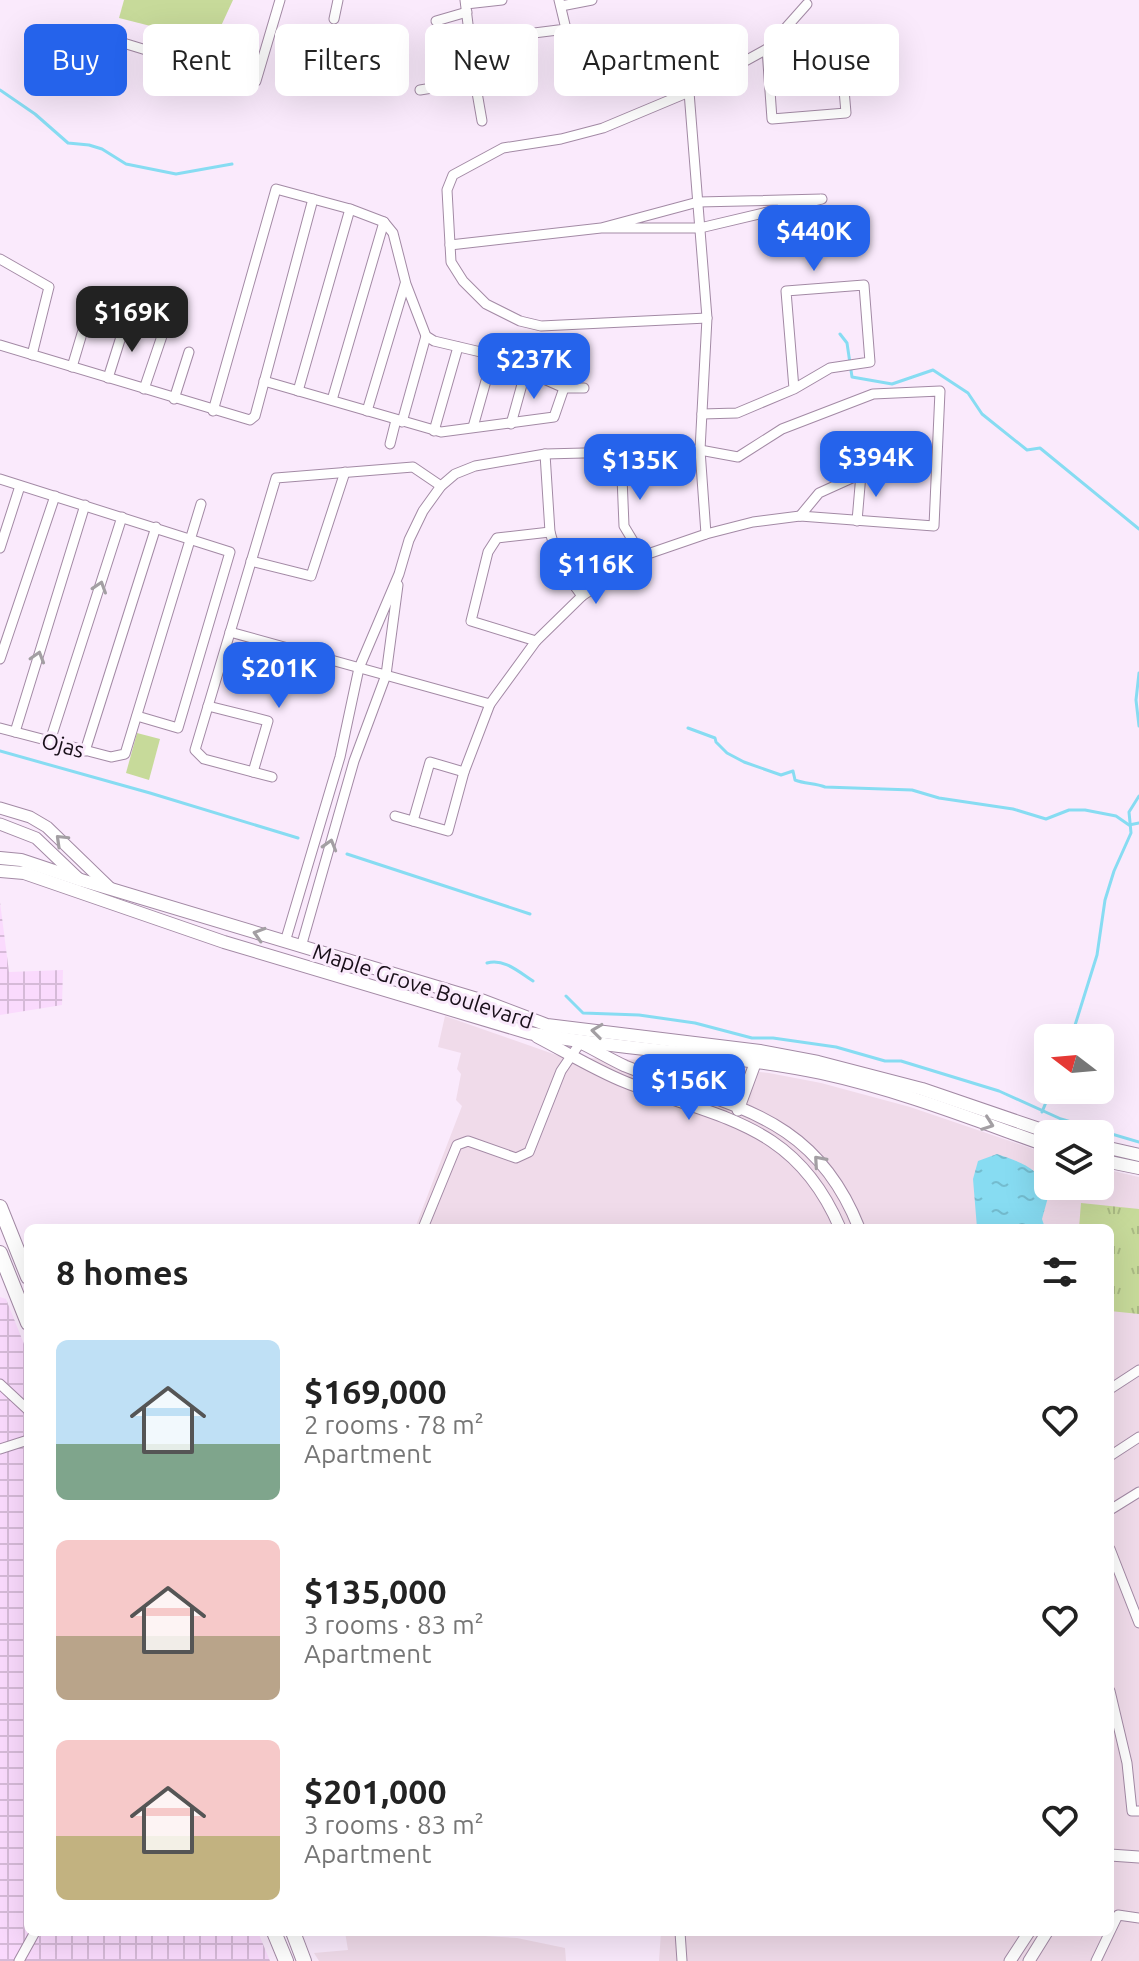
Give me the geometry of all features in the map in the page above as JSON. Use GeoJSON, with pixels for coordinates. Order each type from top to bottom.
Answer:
{"type":"FeatureCollection","features":[{"type":"Feature","properties":{"kind":"main road"},"geometry":{"type":"LineString","coordinates":[[0,858],[21,860],[81,880],[108,895]]}},
{"type":"Feature","properties":{"kind":"main road"},"geometry":{"type":"LineString","coordinates":[[0,871],[18,871],[108,895]]}},
{"type":"Feature","properties":{"kind":"main road","name":"Maple Grove Boulevard"},"geometry":{"type":"LineString","coordinates":[[108,895],[285,942],[484,1001],[547,1025]]}},
{"type":"Feature","properties":{"kind":"main road","name":"Maple Grove Boulevard"},"geometry":{"type":"LineString","coordinates":[[108,895],[224,942],[529,1033]]}},
{"type":"Feature","properties":{"kind":"main road"},"geometry":{"type":"LineString","coordinates":[[547,1025],[760,1051],[818,1062],[922,1089],[1034,1127]]}},
{"type":"Feature","properties":{"kind":"main road"},"geometry":{"type":"LineString","coordinates":[[529,1033],[580,1043],[756,1061],[821,1073],[909,1095],[1034,1141]]}},
{"type":"Feature","properties":{"kind":"main road"},"geometry":{"type":"LineString","coordinates":[[1114,1149],[1139,1155]]}},
{"type":"Feature","properties":{"kind":"main road"},"geometry":{"type":"LineString","coordinates":[[1114,1163],[1139,1168]]}},
{"type":"Feature","properties":{"kind":"main road"},"geometry":{"type":"LineString","coordinates":[[0,1207],[24,1267]]}},
{"type":"Feature","properties":{"kind":"main road"},"geometry":{"type":"LineString","coordinates":[[0,1253],[24,1313]]}},
{"type":"Feature","properties":{"kind":"main road"},"geometry":{"type":"LineString","coordinates":[[276,1936],[286,1961]]}},
{"type":"Feature","properties":{"kind":"main road"},"geometry":{"type":"LineString","coordinates":[[295,1936],[304,1961]]}},
{"type":"Feature","properties":{"kind":"street"},"geometry":{"type":"LineString","coordinates":[[127,44],[256,81],[280,0]]}},
{"type":"Feature","properties":{"kind":"street"},"geometry":{"type":"LineString","coordinates":[[334,19],[338,0]]}},
{"type":"Feature","properties":{"kind":"street"},"geometry":{"type":"LineString","coordinates":[[436,21],[466,6],[502,0]]}},
{"type":"Feature","properties":{"kind":"street"},"geometry":{"type":"LineString","coordinates":[[565,24],[560,3],[592,0]]}},
{"type":"Feature","properties":{"kind":"street"},"geometry":{"type":"LineString","coordinates":[[789,24],[807,4]]}},
{"type":"Feature","properties":{"kind":"street"},"geometry":{"type":"LineString","coordinates":[[420,90],[425,89]]}},
{"type":"Feature","properties":{"kind":"street"},"geometry":{"type":"LineString","coordinates":[[478,96],[482,121]]}},
{"type":"Feature","properties":{"kind":"street"},"geometry":{"type":"LineString","coordinates":[[679,96],[603,128],[561,139],[503,148],[453,175],[447,190],[451,262],[463,281],[486,304],[520,321],[541,326],[707,318]]}},
{"type":"Feature","properties":{"kind":"street"},"geometry":{"type":"LineString","coordinates":[[689,96],[707,318],[700,450],[706,534]]}},
{"type":"Feature","properties":{"kind":"street"},"geometry":{"type":"LineString","coordinates":[[770,96],[772,119],[846,113],[845,96]]}},
{"type":"Feature","properties":{"kind":"street"},"geometry":{"type":"LineString","coordinates":[[213,411],[276,189],[350,209],[384,222],[393,233],[406,284],[426,336],[434,341],[493,356],[564,388],[584,388]]}},
{"type":"Feature","properties":{"kind":"street"},"geometry":{"type":"LineString","coordinates":[[0,345],[250,420],[255,416],[313,199]]}},
{"type":"Feature","properties":{"kind":"street"},"geometry":{"type":"LineString","coordinates":[[450,245],[601,228],[700,228],[822,199],[698,202],[601,228]]}},
{"type":"Feature","properties":{"kind":"street"},"geometry":{"type":"LineString","coordinates":[[298,391],[350,209]]}},
{"type":"Feature","properties":{"kind":"street"},"geometry":{"type":"LineString","coordinates":[[332,400],[384,222]]}},
{"type":"Feature","properties":{"kind":"street"},"geometry":{"type":"LineString","coordinates":[[0,259],[49,287],[32,355]]}},
{"type":"Feature","properties":{"kind":"street"},"geometry":{"type":"LineString","coordinates":[[367,411],[406,284]]}},
{"type":"Feature","properties":{"kind":"street"},"geometry":{"type":"LineString","coordinates":[[702,414],[737,413],[794,389],[830,368],[870,362],[864,285],[786,291],[794,389]]}},
{"type":"Feature","properties":{"kind":"street"},"geometry":{"type":"LineString","coordinates":[[72,367],[92,300]]}},
{"type":"Feature","properties":{"kind":"street"},"geometry":{"type":"LineString","coordinates":[[108,378],[126,321]]}},
{"type":"Feature","properties":{"kind":"street"},"geometry":{"type":"LineString","coordinates":[[144,389],[162,336]]}},
{"type":"Feature","properties":{"kind":"street"},"geometry":{"type":"LineString","coordinates":[[390,444],[426,336]]}},
{"type":"Feature","properties":{"kind":"street"},"geometry":{"type":"LineString","coordinates":[[434,431],[458,347]]}},
{"type":"Feature","properties":{"kind":"street"},"geometry":{"type":"LineString","coordinates":[[174,399],[189,352]]}},
{"type":"Feature","properties":{"kind":"street"},"geometry":{"type":"LineString","coordinates":[[473,427],[493,356]]}},
{"type":"Feature","properties":{"kind":"street"},"geometry":{"type":"LineString","coordinates":[[511,424],[526,370]]}},
{"type":"Feature","properties":{"kind":"street"},"geometry":{"type":"LineString","coordinates":[[264,381],[434,431],[554,417],[564,388]]}},
{"type":"Feature","properties":{"kind":"street"},"geometry":{"type":"LineString","coordinates":[[285,942],[340,757],[359,668],[416,526],[441,486],[455,474],[475,466],[545,454],[700,450],[738,457],[782,429],[873,394],[940,391],[934,526],[800,516],[753,522],[642,556],[582,596],[536,641],[490,704],[464,772],[448,831],[395,816]]}},
{"type":"Feature","properties":{"kind":"street"},"geometry":{"type":"LineString","coordinates":[[621,452],[624,526],[642,556]]}},
{"type":"Feature","properties":{"kind":"street"},"geometry":{"type":"LineString","coordinates":[[545,454],[550,532],[560,566],[582,596]]}},
{"type":"Feature","properties":{"kind":"street"},"geometry":{"type":"LineString","coordinates":[[272,777],[204,759],[195,750],[276,478],[413,467],[441,486]]}},
{"type":"Feature","properties":{"kind":"street"},"geometry":{"type":"LineString","coordinates":[[251,561],[311,576],[345,472]]}},
{"type":"Feature","properties":{"kind":"street"},"geometry":{"type":"LineString","coordinates":[[800,516],[819,493],[861,474],[857,521]]}},
{"type":"Feature","properties":{"kind":"street"},"geometry":{"type":"LineString","coordinates":[[0,479],[191,538],[230,552],[178,728],[137,716],[191,538],[201,504]]}},
{"type":"Feature","properties":{"kind":"street"},"geometry":{"type":"LineString","coordinates":[[0,548],[20,486]]}},
{"type":"Feature","properties":{"kind":"street"},"geometry":{"type":"LineString","coordinates":[[0,659],[55,496]]}},
{"type":"Feature","properties":{"kind":"street"},"geometry":{"type":"LineString","coordinates":[[15,732],[85,505]]}},
{"type":"Feature","properties":{"kind":"street"},"geometry":{"type":"LineString","coordinates":[[50,741],[122,517]]}},
{"type":"Feature","properties":{"kind":"street"},"geometry":{"type":"LineString","coordinates":[[85,751],[156,527]]}},
{"type":"Feature","properties":{"kind":"street"},"geometry":{"type":"LineString","coordinates":[[536,641],[471,621],[488,552],[497,538],[550,532]]}},
{"type":"Feature","properties":{"kind":"street"},"geometry":{"type":"LineString","coordinates":[[301,947],[354,761],[386,675],[399,574]]}},
{"type":"Feature","properties":{"kind":"street"},"geometry":{"type":"LineString","coordinates":[[230,632],[490,704]]}},
{"type":"Feature","properties":{"kind":"street"},"geometry":{"type":"LineString","coordinates":[[208,706],[268,721],[253,772]]}},
{"type":"Feature","properties":{"kind":"street","name":"Ojas"},"geometry":{"type":"LineString","coordinates":[[0,728],[111,757],[125,754],[137,716]]}},
{"type":"Feature","properties":{"kind":"street"},"geometry":{"type":"LineString","coordinates":[[340,757],[354,761]]}},
{"type":"Feature","properties":{"kind":"street"},"geometry":{"type":"LineString","coordinates":[[413,821],[430,762],[464,772]]}},
{"type":"Feature","properties":{"kind":"street","name":"Maple Grove Boulevard"},"geometry":{"type":"LineString","coordinates":[[0,808],[30,817],[47,827],[108,895]]}},
{"type":"Feature","properties":{"kind":"street"},"geometry":{"type":"LineString","coordinates":[[0,824],[36,838],[81,880]]}},
{"type":"Feature","properties":{"kind":"street","name":"Maple Grove Boulevard"},"geometry":{"type":"LineString","coordinates":[[547,1025],[623,1065],[740,1106],[781,1128],[814,1155],[836,1182],[857,1224]]}},
{"type":"Feature","properties":{"kind":"street","name":"Maple Grove Boulevard"},"geometry":{"type":"LineString","coordinates":[[529,1033],[623,1081],[735,1119],[769,1138],[797,1161],[822,1192],[838,1224]]}},
{"type":"Feature","properties":{"kind":"street"},"geometry":{"type":"LineString","coordinates":[[425,1224],[451,1155],[460,1143],[468,1141],[516,1158],[529,1152],[561,1071],[580,1043]]}},
{"type":"Feature","properties":{"kind":"street"},"geometry":{"type":"LineString","coordinates":[[735,1119],[756,1061]]}},
{"type":"Feature","properties":{"kind":"street"},"geometry":{"type":"LineString","coordinates":[[1114,1386],[1139,1370]]}},
{"type":"Feature","properties":{"kind":"street"},"geometry":{"type":"LineString","coordinates":[[0,1384],[24,1406]]}},
{"type":"Feature","properties":{"kind":"street"},"geometry":{"type":"LineString","coordinates":[[1114,1453],[1139,1437]]}},
{"type":"Feature","properties":{"kind":"street"},"geometry":{"type":"LineString","coordinates":[[0,1449],[24,1441]]}},
{"type":"Feature","properties":{"kind":"street"},"geometry":{"type":"LineString","coordinates":[[1114,1508],[1136,1494],[1139,1507]]}},
{"type":"Feature","properties":{"kind":"street"},"geometry":{"type":"LineString","coordinates":[[1114,1557],[1136,1600],[1139,1623]]}},
{"type":"Feature","properties":{"kind":"street"},"geometry":{"type":"LineString","coordinates":[[1114,1708],[1127,1763],[1132,1811],[1139,1811]]}},
{"type":"Feature","properties":{"kind":"street"},"geometry":{"type":"LineString","coordinates":[[1114,1855],[1139,1857]]}},
{"type":"Feature","properties":{"kind":"street"},"geometry":{"type":"LineString","coordinates":[[1114,1923],[1118,1915],[1139,1918]]}},
{"type":"Feature","properties":{"kind":"street"},"geometry":{"type":"LineString","coordinates":[[19,1961],[33,1936]]}},
{"type":"Feature","properties":{"kind":"street"},"geometry":{"type":"LineString","coordinates":[[680,1936],[682,1961]]}},
{"type":"Feature","properties":{"kind":"street"},"geometry":{"type":"LineString","coordinates":[[1010,1961],[1026,1936]]}},
{"type":"Feature","properties":{"kind":"street"},"geometry":{"type":"LineString","coordinates":[[1029,1961],[1045,1936]]}},
{"type":"Feature","properties":{"kind":"street"},"geometry":{"type":"LineString","coordinates":[[1096,1961],[1108,1936]]}},
{"type":"Feature","properties":{"kind":"shaded area"},"geometry":{"type":"Polygon","coordinates":[[[0,902],[9,972],[63,970],[62,1005],[0,1015],[0,902]]]}},
{"type":"Feature","properties":{"kind":"shaded area"},"geometry":{"type":"Polygon","coordinates":[[[445,1016],[562,1057],[671,1061],[821,1083],[910,1107],[1034,1149],[1034,1200],[1114,1200],[1114,1171],[1139,1177],[1139,1961],[659,1961],[661,1936],[1114,1936],[1114,1224],[417,1224],[462,1106],[456,1100],[461,1053],[438,1047],[445,1016]]]}},
{"type":"Feature","properties":{"kind":"shaded area"},"geometry":{"type":"Polygon","coordinates":[[[0,1297],[6,1299],[24,1344],[24,1936],[260,1936],[270,1961],[0,1961],[0,1297]]]}},
{"type":"Feature","properties":{"kind":"shaded area"},"geometry":{"type":"Polygon","coordinates":[[[346,1936],[484,1936],[517,1938],[565,1948],[566,1961],[319,1961],[314,1953],[348,1950],[346,1936]]]}},
{"type":"Feature","properties":{"kind":"green space"},"geometry":{"type":"Polygon","coordinates":[[[124,0],[233,0],[222,24],[143,24],[119,18],[124,0]]]}},
{"type":"Feature","properties":{"kind":"green space"},"geometry":{"type":"Polygon","coordinates":[[[137,733],[160,739],[149,780],[126,773],[137,733]]]}},
{"type":"Feature","properties":{"kind":"green space"},"geometry":{"type":"Polygon","coordinates":[[[1081,1203],[1139,1209],[1139,1314],[1114,1311],[1114,1224],[1079,1224],[1081,1203]]]}},
{"type":"Feature","properties":{"kind":"water"},"geometry":{"type":"Polygon","coordinates":[[[997,1154],[1028,1167],[1034,1172],[1034,1200],[1047,1200],[1044,1224],[977,1224],[973,1179],[978,1161],[997,1154]]]}},
{"type":"Feature","properties":{"kind":"waterway"},"geometry":{"type":"LineString","coordinates":[[0,90],[35,114],[68,143],[102,149],[126,164],[176,174],[232,164]]}},
{"type":"Feature","properties":{"kind":"waterway"},"geometry":{"type":"LineString","coordinates":[[840,334],[847,343],[852,377],[892,384],[933,370],[968,393],[982,414],[1027,450],[1040,448],[1139,529]]}},
{"type":"Feature","properties":{"kind":"waterway"},"geometry":{"type":"LineString","coordinates":[[1139,673],[1136,700],[1139,726]]}},
{"type":"Feature","properties":{"kind":"waterway"},"geometry":{"type":"LineString","coordinates":[[688,728],[715,738],[727,753],[744,762],[781,775],[793,771],[795,780],[825,787],[912,790],[939,798],[1013,809],[1046,819],[1069,810],[1085,810],[1116,816],[1129,825],[1139,823]]}},
{"type":"Feature","properties":{"kind":"waterway"},"geometry":{"type":"LineString","coordinates":[[0,751],[298,838]]}},
{"type":"Feature","properties":{"kind":"waterway"},"geometry":{"type":"LineString","coordinates":[[1075,1024],[1097,955],[1105,900],[1131,833],[1129,812],[1139,796]]}},
{"type":"Feature","properties":{"kind":"waterway"},"geometry":{"type":"LineString","coordinates":[[347,854],[530,914]]}},
{"type":"Feature","properties":{"kind":"waterway"},"geometry":{"type":"LineString","coordinates":[[487,963],[505,964],[533,981]]}},
{"type":"Feature","properties":{"kind":"waterway"},"geometry":{"type":"LineString","coordinates":[[566,996],[583,1013],[639,1015],[695,1023],[752,1038],[836,1047],[885,1061],[901,1061],[999,1091],[1061,1119],[1139,1142]]}},
{"type":"Feature","properties":{"kind":"waterway"},"geometry":{"type":"LineString","coordinates":[[1042,1112],[1045,1104]]}}]}
